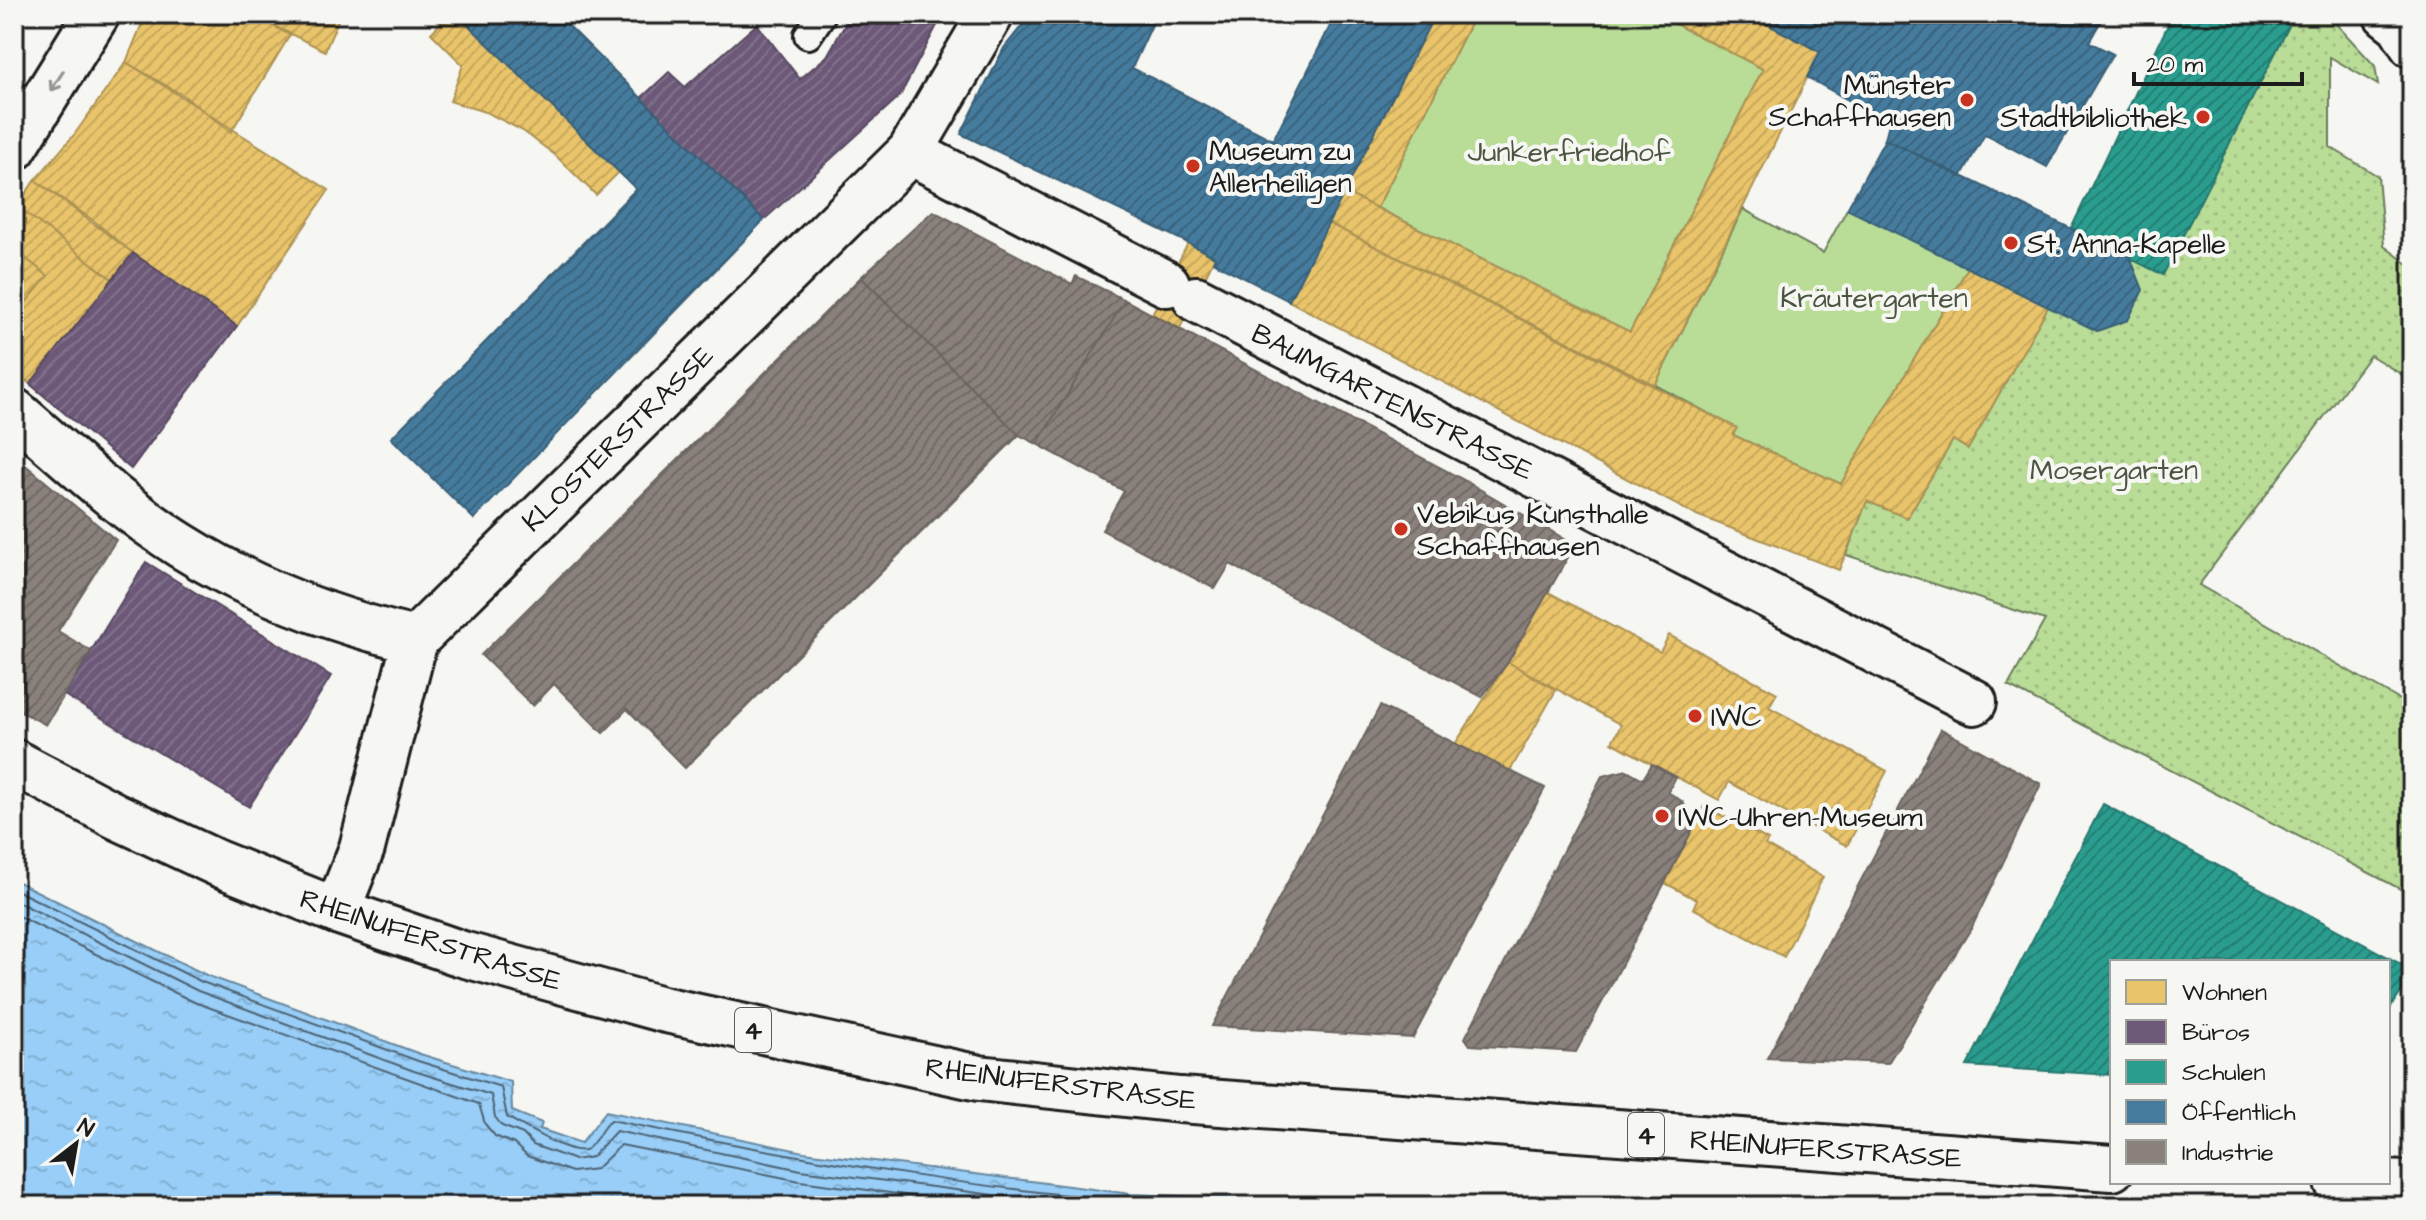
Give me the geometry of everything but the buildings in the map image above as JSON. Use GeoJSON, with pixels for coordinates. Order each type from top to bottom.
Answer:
{"type":"FeatureCollection","features":[{"type":"Feature","properties":{"kind":"street"},"geometry":{"type":"LineString","coordinates":[[14,148],[97,14]]}},
{"type":"Feature","properties":{"kind":"street","name":"KLOSTERSTRASSE"},"geometry":{"type":"LineString","coordinates":[[415,640],[910,152],[991,14]]}},
{"type":"Feature","properties":{"kind":"street","name":"BAUMGARTENSTRASSE"},"geometry":{"type":"LineString","coordinates":[[910,152],[1974,702]]}},
{"type":"Feature","properties":{"kind":"street"},"geometry":{"type":"LineString","coordinates":[[14,411],[126,506],[181,545],[224,570],[358,625],[415,640],[362,848],[337,911]]}},
{"type":"Feature","properties":{"kind":"street","name":"RHEINUFERSTRASSE"},"geometry":{"type":"LineString","coordinates":[[14,762],[130,823],[337,911],[493,964],[662,1009],[979,1078],[1180,1100],[2110,1168]]}},
{"type":"Feature","properties":{"kind":"street"},"geometry":{"type":"LineString","coordinates":[[2390,1183],[2412,1184]]}},
{"type":"Feature","properties":{"kind":"green space","name":"Junkerfriedhof"},"geometry":{"type":"Polygon","coordinates":[[[1475,14],[1656,14],[1763,69],[1630,332],[1377,208],[1475,14]]]}},
{"type":"Feature","properties":{"kind":"green space","name":"Mosergarten"},"geometry":{"type":"Polygon","coordinates":[[[2295,14],[2327,14],[2375,66],[2378,85],[2330,57],[2330,147],[2378,176],[2384,246],[2412,267],[2412,381],[2370,355],[2199,585],[2412,707],[2412,895],[2008,686],[2045,620],[1846,555],[1867,501],[1907,518],[1953,440],[1968,449],[2049,305],[2097,331],[2128,320],[2142,290],[2130,257],[2163,274],[2295,14]]]}},
{"type":"Feature","properties":{"kind":"green space","name":"Kräutergarten"},"geometry":{"type":"Polygon","coordinates":[[[1743,209],[1823,253],[1847,209],[1969,266],[1841,484],[1733,435],[1736,428],[1655,385],[1743,209]]]}},
{"type":"Feature","properties":{"kind":"water"},"geometry":{"type":"Polygon","coordinates":[[[14,880],[206,975],[420,1054],[511,1082],[512,1111],[542,1123],[540,1129],[581,1143],[606,1111],[804,1152],[1131,1194],[1421,1206],[14,1206],[14,880]]]}},
{"type":"Feature","properties":{"kind":"place","name":"Münster Schaffhausen"},"geometry":{"type":"Point","coordinates":[1967,100]}},
{"type":"Feature","properties":{"kind":"place","name":"Stadtbibliothek"},"geometry":{"type":"Point","coordinates":[2203,117]}},
{"type":"Feature","properties":{"kind":"place","name":"Museum zu Allerheiligen"},"geometry":{"type":"Point","coordinates":[1193,166]}},
{"type":"Feature","properties":{"kind":"place","name":"St. Anna-Kapelle"},"geometry":{"type":"Point","coordinates":[2011,243]}},
{"type":"Feature","properties":{"kind":"place","name":"Vebikus Kunsthalle Schaffhausen"},"geometry":{"type":"Point","coordinates":[1401,529]}},
{"type":"Feature","properties":{"kind":"place","name":"IWC"},"geometry":{"type":"Point","coordinates":[1695,716]}},
{"type":"Feature","properties":{"kind":"place","name":"IWC-Uhren-Museum"},"geometry":{"type":"Point","coordinates":[1662,816]}}]}
